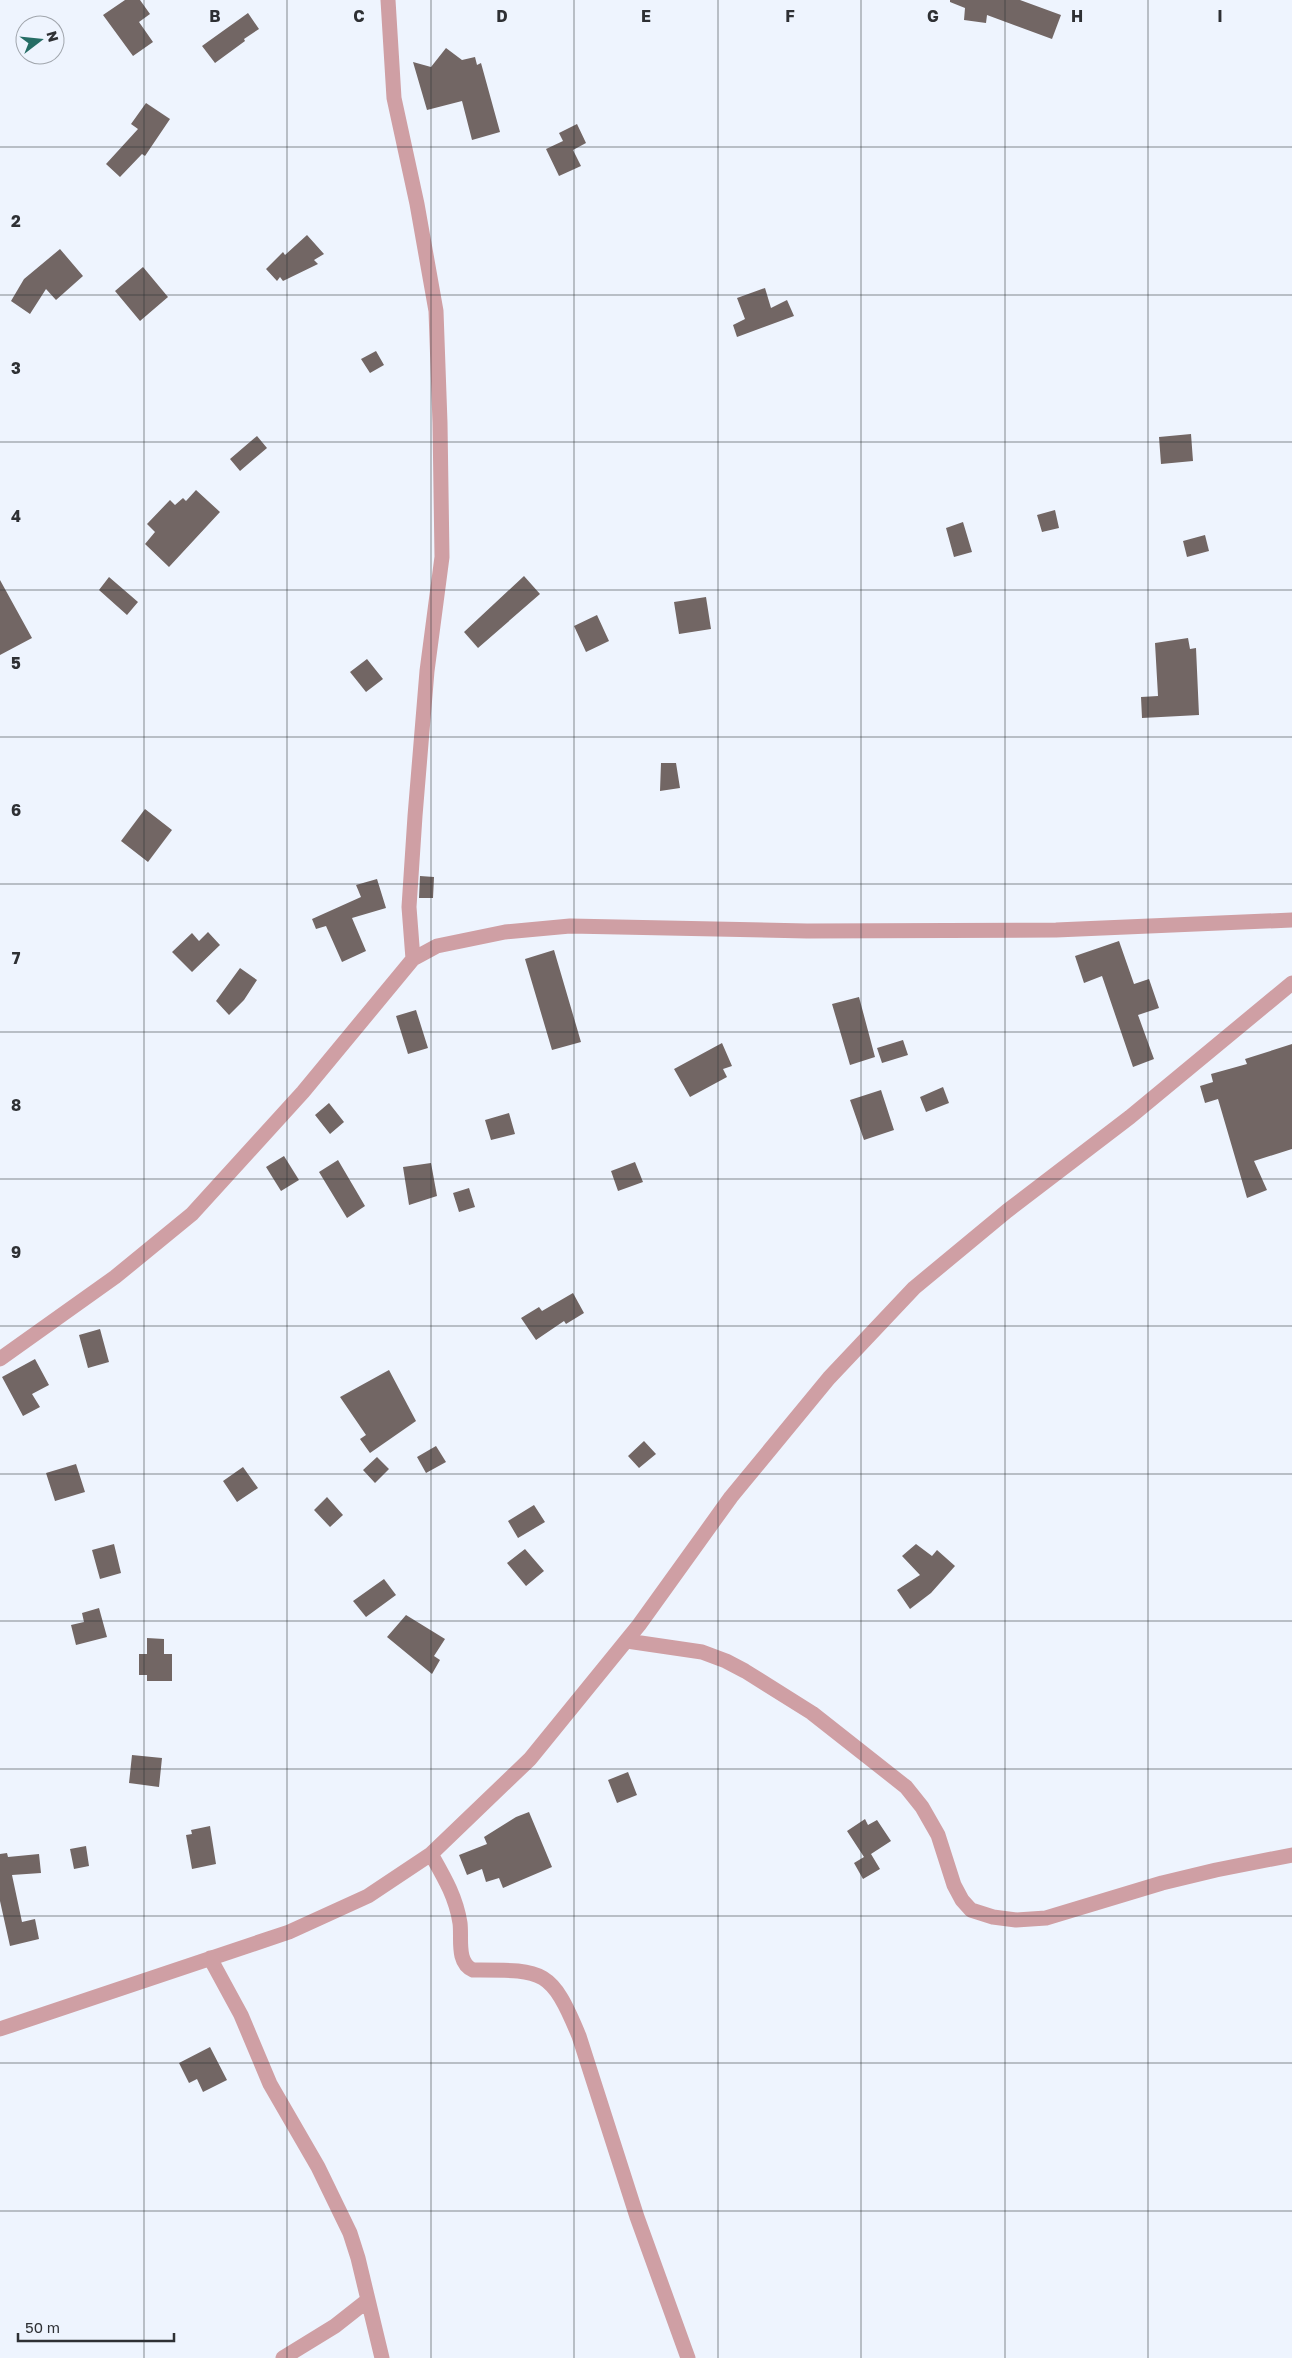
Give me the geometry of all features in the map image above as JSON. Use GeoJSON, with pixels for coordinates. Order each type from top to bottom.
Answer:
{"type":"FeatureCollection","features":[{"type":"Feature","properties":{"kind":"street"},"geometry":{"type":"LineString","coordinates":[[388,0],[394,98],[417,204],[436,311],[440,423],[442,557],[427,671],[415,816],[409,906],[413,959]]}},
{"type":"Feature","properties":{"kind":"street"},"geometry":{"type":"LineString","coordinates":[[0,1359],[115,1278],[192,1214],[303,1092],[413,959],[437,946],[505,932],[570,926],[807,930],[1056,930],[1292,920]]}},
{"type":"Feature","properties":{"kind":"street"},"geometry":{"type":"LineString","coordinates":[[0,2029],[289,1932],[368,1896],[431,1854],[530,1758],[627,1640],[731,1497],[830,1378],[914,1288],[1007,1211],[1130,1116],[1292,983]]}},
{"type":"Feature","properties":{"kind":"street"},"geometry":{"type":"LineString","coordinates":[[627,1640],[702,1652],[726,1661],[812,1713],[906,1788],[922,1807],[938,1835],[954,1885],[962,1900],[971,1910],[993,1917],[1016,1920],[1046,1918],[1162,1883],[1292,1855]]}},
{"type":"Feature","properties":{"kind":"street"},"geometry":{"type":"LineString","coordinates":[[431,1854],[455,1898],[460,1925],[463,1962],[466,1967],[472,1970],[510,1970],[540,1975],[564,2001],[579,2036],[664,2295],[688,2358]]}},
{"type":"Feature","properties":{"kind":"street"},"geometry":{"type":"LineString","coordinates":[[210,1958],[241,2015],[270,2084],[318,2167],[350,2233],[382,2358]]}},
{"type":"Feature","properties":{"kind":"street"},"geometry":{"type":"LineString","coordinates":[[283,2358],[336,2326],[368,2300]]}},
{"type":"Feature","properties":{"kind":"building"},"geometry":{"type":"Polygon","coordinates":[[[125,0],[140,0],[150,14],[139,22],[153,42],[133,56],[103,15],[125,0]]]}},
{"type":"Feature","properties":{"kind":"building"},"geometry":{"type":"Polygon","coordinates":[[[950,0],[1020,0],[1061,15],[1052,39],[987,15],[986,23],[964,20],[965,8],[950,2],[950,0]]]}},
{"type":"Feature","properties":{"kind":"building"},"geometry":{"type":"Polygon","coordinates":[[[248,13],[259,29],[215,63],[202,46],[248,13]]]}},
{"type":"Feature","properties":{"kind":"building"},"geometry":{"type":"Polygon","coordinates":[[[446,48],[462,60],[475,57],[477,65],[481,63],[500,132],[472,140],[462,101],[427,110],[413,62],[431,67],[446,48]]]}},
{"type":"Feature","properties":{"kind":"building"},"geometry":{"type":"Polygon","coordinates":[[[146,103],[170,119],[145,156],[142,154],[120,177],[106,164],[138,129],[131,124],[146,103]]]}},
{"type":"Feature","properties":{"kind":"building"},"geometry":{"type":"Polygon","coordinates":[[[577,124],[586,143],[573,150],[581,166],[559,176],[546,149],[563,141],[559,133],[577,124]]]}},
{"type":"Feature","properties":{"kind":"building"},"geometry":{"type":"Polygon","coordinates":[[[307,235],[324,254],[314,260],[318,264],[283,281],[280,277],[277,281],[266,269],[283,252],[285,255],[307,235]]]}},
{"type":"Feature","properties":{"kind":"building"},"geometry":{"type":"Polygon","coordinates":[[[60,249],[83,276],[56,300],[46,289],[30,314],[11,301],[24,279],[60,249]]]}},
{"type":"Feature","properties":{"kind":"building"},"geometry":{"type":"Polygon","coordinates":[[[143,267],[168,297],[140,321],[115,291],[143,267]]]}},
{"type":"Feature","properties":{"kind":"building"},"geometry":{"type":"Polygon","coordinates":[[[765,288],[771,308],[787,300],[794,316],[737,337],[733,325],[745,319],[737,298],[765,288]]]}},
{"type":"Feature","properties":{"kind":"building"},"geometry":{"type":"Polygon","coordinates":[[[376,351],[384,365],[370,373],[361,359],[376,351]]]}},
{"type":"Feature","properties":{"kind":"building"},"geometry":{"type":"Polygon","coordinates":[[[1191,434],[1193,461],[1161,464],[1159,437],[1191,434]]]}},
{"type":"Feature","properties":{"kind":"building"},"geometry":{"type":"Polygon","coordinates":[[[257,436],[267,448],[240,471],[230,459],[257,436]]]}},
{"type":"Feature","properties":{"kind":"building"},"geometry":{"type":"Polygon","coordinates":[[[196,490],[220,512],[169,567],[145,544],[155,532],[147,524],[170,500],[175,505],[183,498],[186,501],[196,490]]]}},
{"type":"Feature","properties":{"kind":"building"},"geometry":{"type":"Polygon","coordinates":[[[1055,510],[1059,528],[1042,532],[1037,515],[1055,510]]]}},
{"type":"Feature","properties":{"kind":"building"},"geometry":{"type":"Polygon","coordinates":[[[963,522],[972,552],[954,557],[946,528],[963,522]]]}},
{"type":"Feature","properties":{"kind":"building"},"geometry":{"type":"Polygon","coordinates":[[[1205,535],[1209,551],[1187,557],[1183,541],[1205,535]]]}},
{"type":"Feature","properties":{"kind":"building"},"geometry":{"type":"Polygon","coordinates":[[[524,576],[540,594],[478,648],[464,632],[524,576]]]}},
{"type":"Feature","properties":{"kind":"building"},"geometry":{"type":"Polygon","coordinates":[[[109,577],[138,602],[127,615],[99,590],[109,577]]]}},
{"type":"Feature","properties":{"kind":"building"},"geometry":{"type":"Polygon","coordinates":[[[0,580],[32,638],[0,655],[0,580]]]}},
{"type":"Feature","properties":{"kind":"building"},"geometry":{"type":"Polygon","coordinates":[[[706,597],[711,629],[679,634],[674,602],[706,597]]]}},
{"type":"Feature","properties":{"kind":"building"},"geometry":{"type":"Polygon","coordinates":[[[597,615],[609,641],[586,652],[574,626],[597,615]]]}},
{"type":"Feature","properties":{"kind":"building"},"geometry":{"type":"Polygon","coordinates":[[[1188,638],[1190,649],[1196,648],[1199,715],[1142,718],[1141,697],[1158,696],[1155,643],[1188,638]]]}},
{"type":"Feature","properties":{"kind":"building"},"geometry":{"type":"Polygon","coordinates":[[[367,659],[383,679],[366,692],[350,672],[367,659]]]}},
{"type":"Feature","properties":{"kind":"building"},"geometry":{"type":"Polygon","coordinates":[[[661,763],[676,763],[680,788],[660,791],[661,763]]]}},
{"type":"Feature","properties":{"kind":"building"},"geometry":{"type":"Polygon","coordinates":[[[145,809],[172,830],[148,862],[121,841],[145,809]]]}},
{"type":"Feature","properties":{"kind":"building"},"geometry":{"type":"Polygon","coordinates":[[[420,876],[434,877],[433,898],[419,898],[420,876]]]}},
{"type":"Feature","properties":{"kind":"building"},"geometry":{"type":"Polygon","coordinates":[[[377,879],[386,908],[352,918],[366,951],[342,962],[326,926],[316,929],[312,919],[361,897],[356,885],[377,879]]]}},
{"type":"Feature","properties":{"kind":"building"},"geometry":{"type":"Polygon","coordinates":[[[208,932],[220,945],[192,972],[172,952],[192,933],[199,941],[208,932]]]}},
{"type":"Feature","properties":{"kind":"building"},"geometry":{"type":"Polygon","coordinates":[[[1119,941],[1134,984],[1149,979],[1159,1008],[1138,1015],[1154,1059],[1133,1067],[1102,976],[1084,983],[1075,956],[1119,941]]]}},
{"type":"Feature","properties":{"kind":"building"},"geometry":{"type":"Polygon","coordinates":[[[554,950],[581,1042],[552,1050],[525,959],[554,950]]]}},
{"type":"Feature","properties":{"kind":"building"},"geometry":{"type":"Polygon","coordinates":[[[240,968],[257,980],[244,1000],[229,1015],[216,1001],[240,968]]]}},
{"type":"Feature","properties":{"kind":"building"},"geometry":{"type":"Polygon","coordinates":[[[859,997],[875,1057],[850,1065],[832,1004],[859,997]]]}},
{"type":"Feature","properties":{"kind":"building"},"geometry":{"type":"Polygon","coordinates":[[[416,1010],[428,1048],[408,1054],[396,1016],[416,1010]]]}},
{"type":"Feature","properties":{"kind":"building"},"geometry":{"type":"Polygon","coordinates":[[[903,1040],[908,1055],[882,1063],[877,1048],[903,1040]]]}},
{"type":"Feature","properties":{"kind":"building"},"geometry":{"type":"Polygon","coordinates":[[[722,1043],[732,1066],[723,1069],[727,1077],[690,1097],[674,1069],[722,1043]]]}},
{"type":"Feature","properties":{"kind":"building"},"geometry":{"type":"Polygon","coordinates":[[[1292,1044],[1292,1149],[1254,1161],[1267,1190],[1247,1198],[1218,1099],[1205,1103],[1200,1086],[1213,1082],[1211,1074],[1247,1064],[1245,1059],[1292,1044]]]}},
{"type":"Feature","properties":{"kind":"building"},"geometry":{"type":"Polygon","coordinates":[[[943,1087],[949,1103],[926,1112],[920,1097],[943,1087]]]}},
{"type":"Feature","properties":{"kind":"building"},"geometry":{"type":"Polygon","coordinates":[[[881,1090],[894,1130],[864,1140],[850,1100],[881,1090]]]}},
{"type":"Feature","properties":{"kind":"building"},"geometry":{"type":"Polygon","coordinates":[[[329,1103],[344,1122],[330,1134],[315,1115],[329,1103]]]}},
{"type":"Feature","properties":{"kind":"building"},"geometry":{"type":"Polygon","coordinates":[[[509,1113],[515,1134],[491,1140],[485,1120],[509,1113]]]}},
{"type":"Feature","properties":{"kind":"building"},"geometry":{"type":"Polygon","coordinates":[[[284,1156],[299,1180],[281,1191],[266,1167],[284,1156]]]}},
{"type":"Feature","properties":{"kind":"building"},"geometry":{"type":"Polygon","coordinates":[[[338,1160],[365,1206],[347,1218],[319,1172],[338,1160]]]}},
{"type":"Feature","properties":{"kind":"building"},"geometry":{"type":"Polygon","coordinates":[[[635,1162],[643,1182],[618,1191],[611,1171],[635,1162]]]}},
{"type":"Feature","properties":{"kind":"building"},"geometry":{"type":"Polygon","coordinates":[[[431,1163],[437,1196],[409,1205],[403,1167],[431,1163]]]}},
{"type":"Feature","properties":{"kind":"building"},"geometry":{"type":"Polygon","coordinates":[[[469,1188],[475,1207],[459,1212],[453,1193],[469,1188]]]}},
{"type":"Feature","properties":{"kind":"building"},"geometry":{"type":"Polygon","coordinates":[[[573,1293],[584,1313],[566,1324],[564,1321],[536,1340],[521,1318],[539,1307],[542,1311],[573,1293]]]}},
{"type":"Feature","properties":{"kind":"building"},"geometry":{"type":"Polygon","coordinates":[[[100,1329],[109,1362],[88,1368],[79,1335],[100,1329]]]}},
{"type":"Feature","properties":{"kind":"building"},"geometry":{"type":"Polygon","coordinates":[[[35,1359],[49,1385],[32,1394],[40,1407],[23,1416],[2,1377],[35,1359]]]}},
{"type":"Feature","properties":{"kind":"building"},"geometry":{"type":"Polygon","coordinates":[[[389,1370],[416,1421],[370,1453],[360,1439],[366,1435],[340,1397],[389,1370]]]}},
{"type":"Feature","properties":{"kind":"building"},"geometry":{"type":"Polygon","coordinates":[[[644,1441],[656,1454],[639,1468],[628,1456],[644,1441]]]}},
{"type":"Feature","properties":{"kind":"building"},"geometry":{"type":"Polygon","coordinates":[[[436,1446],[446,1462],[426,1473],[417,1457],[436,1446]]]}},
{"type":"Feature","properties":{"kind":"building"},"geometry":{"type":"Polygon","coordinates":[[[377,1457],[389,1469],[375,1483],[363,1470],[377,1457]]]}},
{"type":"Feature","properties":{"kind":"building"},"geometry":{"type":"Polygon","coordinates":[[[76,1464],[85,1492],[55,1501],[46,1473],[76,1464]]]}},
{"type":"Feature","properties":{"kind":"building"},"geometry":{"type":"Polygon","coordinates":[[[243,1467],[258,1488],[237,1502],[223,1481],[243,1467]]]}},
{"type":"Feature","properties":{"kind":"building"},"geometry":{"type":"Polygon","coordinates":[[[327,1497],[343,1515],[330,1527],[314,1510],[327,1497]]]}},
{"type":"Feature","properties":{"kind":"building"},"geometry":{"type":"Polygon","coordinates":[[[534,1505],[545,1522],[518,1538],[508,1521],[534,1505]]]}},
{"type":"Feature","properties":{"kind":"building"},"geometry":{"type":"Polygon","coordinates":[[[114,1544],[121,1573],[100,1579],[92,1550],[114,1544]]]}},
{"type":"Feature","properties":{"kind":"building"},"geometry":{"type":"Polygon","coordinates":[[[916,1544],[932,1556],[937,1550],[955,1566],[931,1593],[910,1609],[897,1590],[920,1575],[902,1556],[916,1544]]]}},
{"type":"Feature","properties":{"kind":"building"},"geometry":{"type":"Polygon","coordinates":[[[525,1549],[544,1571],[526,1586],[507,1563],[525,1549]]]}},
{"type":"Feature","properties":{"kind":"building"},"geometry":{"type":"Polygon","coordinates":[[[384,1579],[396,1595],[366,1617],[353,1601],[384,1579]]]}},
{"type":"Feature","properties":{"kind":"building"},"geometry":{"type":"Polygon","coordinates":[[[99,1608],[107,1637],[76,1645],[71,1625],[84,1622],[82,1613],[99,1608]]]}},
{"type":"Feature","properties":{"kind":"building"},"geometry":{"type":"Polygon","coordinates":[[[406,1615],[445,1639],[434,1656],[440,1660],[432,1674],[387,1637],[406,1615]]]}},
{"type":"Feature","properties":{"kind":"building"},"geometry":{"type":"Polygon","coordinates":[[[147,1638],[164,1639],[164,1654],[172,1654],[172,1681],[147,1681],[147,1675],[139,1675],[139,1654],[147,1654],[147,1638]]]}},
{"type":"Feature","properties":{"kind":"building"},"geometry":{"type":"Polygon","coordinates":[[[132,1755],[162,1758],[159,1787],[129,1783],[132,1755]]]}},
{"type":"Feature","properties":{"kind":"building"},"geometry":{"type":"Polygon","coordinates":[[[628,1772],[637,1795],[617,1803],[608,1780],[628,1772]]]}},
{"type":"Feature","properties":{"kind":"building"},"geometry":{"type":"Polygon","coordinates":[[[529,1812],[552,1867],[503,1888],[499,1878],[486,1882],[482,1869],[467,1875],[459,1855],[487,1844],[484,1837],[516,1817],[529,1812]]]}},
{"type":"Feature","properties":{"kind":"building"},"geometry":{"type":"Polygon","coordinates":[[[865,1819],[868,1825],[877,1820],[891,1841],[871,1854],[880,1869],[863,1879],[854,1863],[864,1857],[847,1831],[865,1819]]]}},
{"type":"Feature","properties":{"kind":"building"},"geometry":{"type":"Polygon","coordinates":[[[210,1826],[216,1864],[192,1869],[186,1835],[192,1834],[191,1830],[210,1826]]]}},
{"type":"Feature","properties":{"kind":"building"},"geometry":{"type":"Polygon","coordinates":[[[86,1846],[89,1866],[74,1869],[70,1849],[86,1846]]]}},
{"type":"Feature","properties":{"kind":"building"},"geometry":{"type":"Polygon","coordinates":[[[7,1853],[8,1857],[39,1854],[41,1873],[12,1875],[22,1922],[35,1919],[39,1939],[10,1946],[0,1901],[0,1854],[7,1853]]]}},
{"type":"Feature","properties":{"kind":"building"},"geometry":{"type":"Polygon","coordinates":[[[210,2047],[227,2080],[203,2092],[197,2079],[189,2083],[179,2063],[210,2047]]]}}]}
